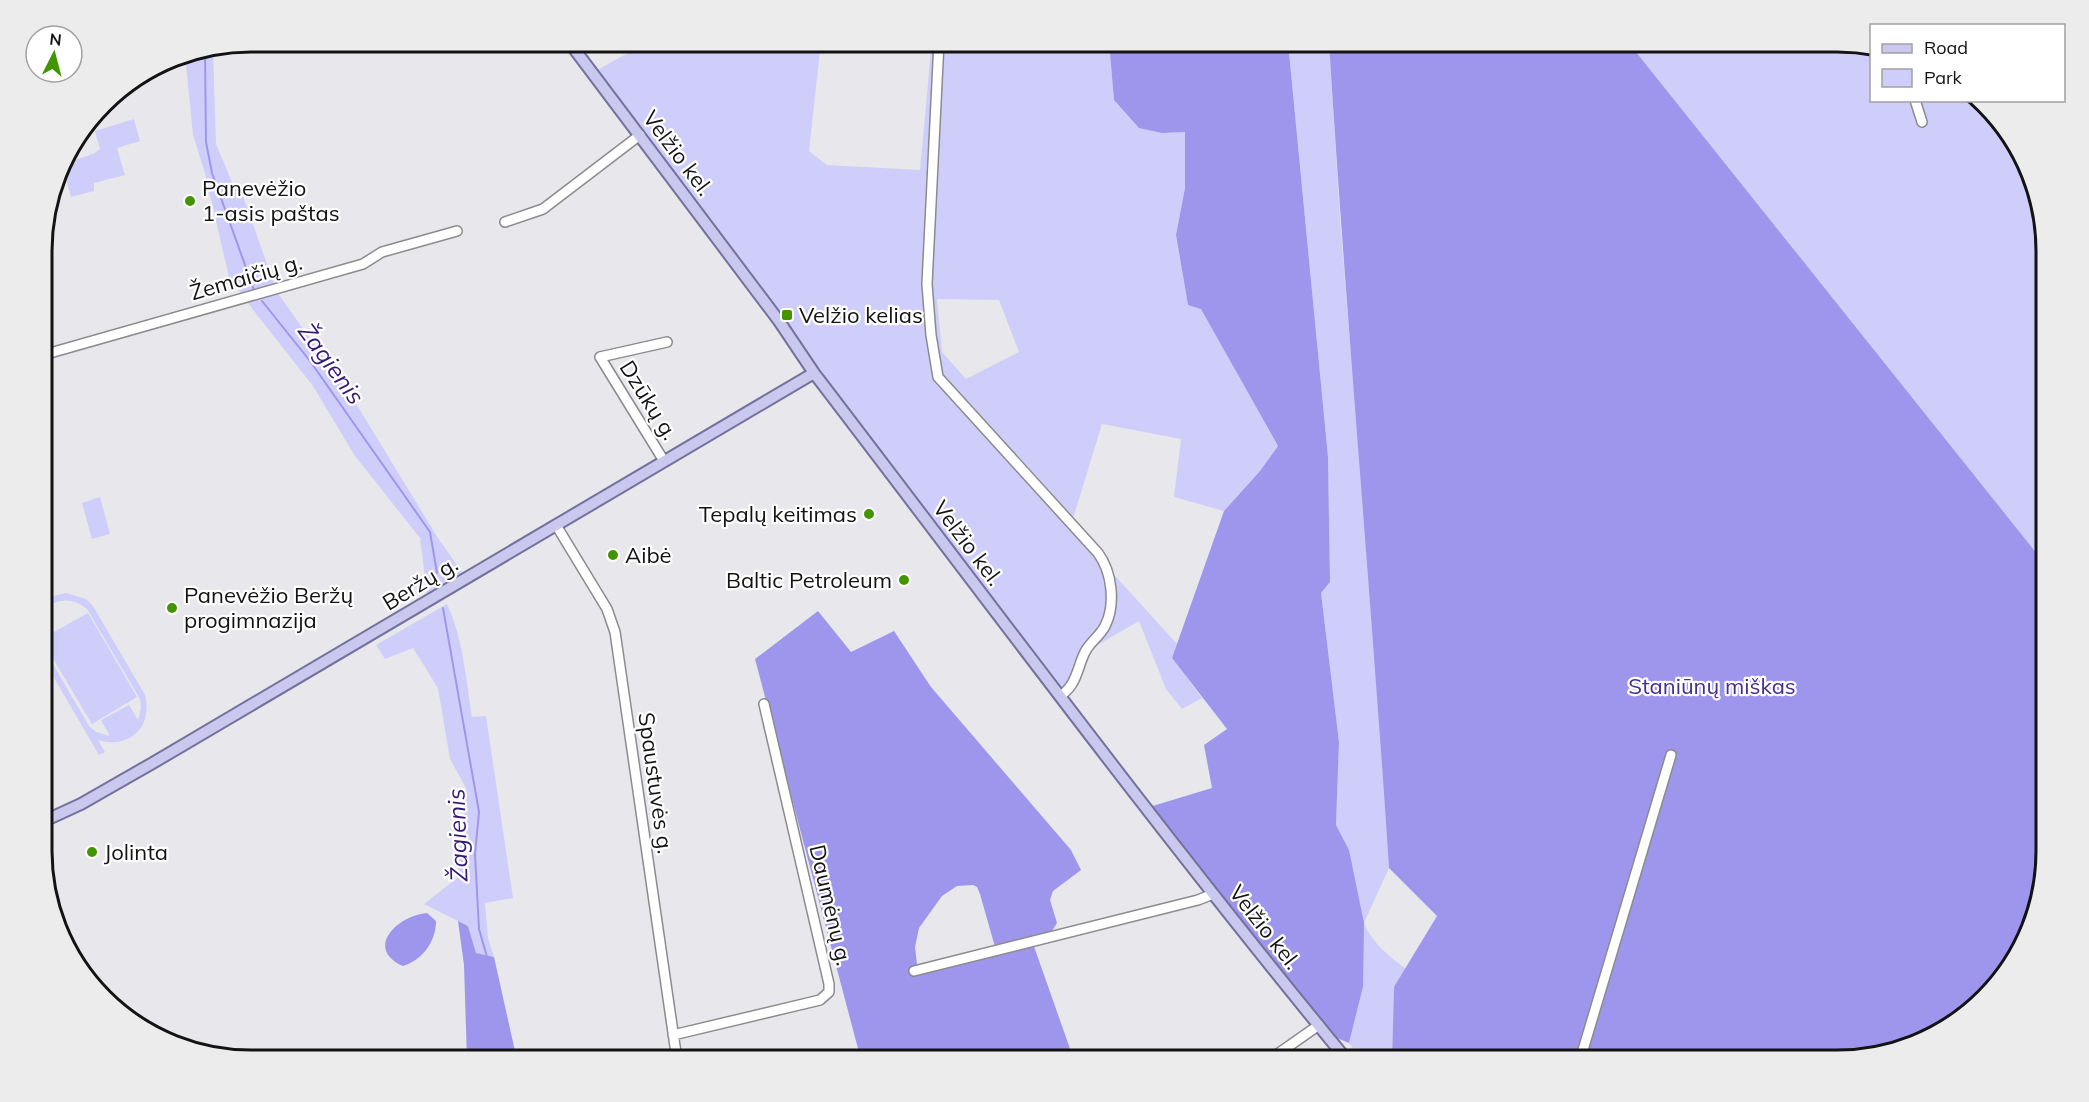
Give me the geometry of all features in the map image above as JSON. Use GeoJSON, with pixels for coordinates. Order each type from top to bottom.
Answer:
{"type":"FeatureCollection","features":[{"type":"Feature","properties":{"kind":"main road","name":"Velžio kel."},"geometry":{"type":"LineString","coordinates":[[577,53],[779,321],[814,373],[1060,696],[1213,894],[1338,1049]]}},
{"type":"Feature","properties":{"kind":"main road","name":"Beržų g."},"geometry":{"type":"LineString","coordinates":[[52,817],[125,779],[814,373]]}},
{"type":"Feature","properties":{"kind":"street"},"geometry":{"type":"LineString","coordinates":[[938,53],[927,284],[931,334],[938,377],[1070,525],[1098,553],[1109,578],[1110,604],[1105,626],[1088,647],[1070,688],[1060,696]]}},
{"type":"Feature","properties":{"kind":"street"},"geometry":{"type":"LineString","coordinates":[[1917,102],[1922,122]]}},
{"type":"Feature","properties":{"kind":"street"},"geometry":{"type":"LineString","coordinates":[[505,222],[543,208],[640,135]]}},
{"type":"Feature","properties":{"kind":"street","name":"Žemaičių g."},"geometry":{"type":"LineString","coordinates":[[53,352],[363,264],[382,252],[457,231]]}},
{"type":"Feature","properties":{"kind":"street","name":"Dzūkų g."},"geometry":{"type":"LineString","coordinates":[[664,461],[600,357],[667,342]]}},
{"type":"Feature","properties":{"kind":"street","name":"Spaustuvės g."},"geometry":{"type":"LineString","coordinates":[[556,525],[607,609],[615,632],[675,1050]]}},
{"type":"Feature","properties":{"kind":"street","name":"Daumėnų g."},"geometry":{"type":"LineString","coordinates":[[673,1035],[820,1000],[829,992],[815,918],[765,704]]}},
{"type":"Feature","properties":{"kind":"street"},"geometry":{"type":"LineString","coordinates":[[1583,1049],[1671,755]]}},
{"type":"Feature","properties":{"kind":"street"},"geometry":{"type":"LineString","coordinates":[[914,971],[1198,900],[1213,894]]}},
{"type":"Feature","properties":{"kind":"street"},"geometry":{"type":"LineString","coordinates":[[1284,1049],[1318,1025]]}},
{"type":"Feature","properties":{"kind":"green space"},"geometry":{"type":"Polygon","coordinates":[[[1110,52],[1114,100],[1162,133],[1185,132],[1185,188],[1176,235],[1188,305],[1201,308],[1278,446],[1260,471],[1224,511],[1174,497],[1181,439],[1102,424],[1071,525],[1177,644],[1172,658],[1202,698],[1182,709],[1166,689],[1139,621],[1082,654],[1073,681],[1061,687],[1060,696],[592,73],[628,53],[820,53],[809,151],[827,165],[920,170],[931,53],[1110,52]],[[937,299],[942,352],[966,379],[1019,352],[999,300],[937,299]]]}},
{"type":"Feature","properties":{"kind":"green space"},"geometry":{"type":"Polygon","coordinates":[[[1289,52],[1330,52],[1389,868],[1364,923],[1376,943],[1406,969],[1394,988],[1392,1049],[1354,1049],[1349,1043],[1363,987],[1349,850],[1336,825],[1339,742],[1321,593],[1330,582],[1328,457],[1289,52]]]}},
{"type":"Feature","properties":{"kind":"green space"},"geometry":{"type":"Polygon","coordinates":[[[1636,52],[1837,52],[1870,55],[1870,102],[1969,102],[1987,120],[2003,141],[2016,164],[2030,200],[2035,226],[2036,552],[1636,52]]]}},
{"type":"Feature","properties":{"kind":"green space"},"geometry":{"type":"Polygon","coordinates":[[[213,56],[216,144],[234,187],[241,191],[277,292],[355,402],[438,538],[466,578],[428,601],[420,538],[355,456],[313,386],[229,277],[205,173],[193,135],[186,64],[213,56]]]}},
{"type":"Feature","properties":{"kind":"green space"},"geometry":{"type":"Polygon","coordinates":[[[134,119],[140,141],[117,148],[125,175],[94,183],[94,191],[71,197],[66,180],[75,160],[100,149],[95,131],[134,119]]]}},
{"type":"Feature","properties":{"kind":"green space"},"geometry":{"type":"Polygon","coordinates":[[[100,497],[110,534],[92,539],[82,503],[100,497]]]}},
{"type":"Feature","properties":{"kind":"green space"},"geometry":{"type":"Polygon","coordinates":[[[66,593],[86,599],[93,606],[145,695],[146,717],[137,733],[120,741],[98,740],[105,752],[99,755],[52,675],[52,663],[89,726],[96,732],[110,736],[101,720],[129,705],[138,720],[141,708],[140,699],[87,609],[76,602],[65,600],[52,604],[54,596],[66,593]]]}},
{"type":"Feature","properties":{"kind":"green space"},"geometry":{"type":"Polygon","coordinates":[[[447,604],[457,631],[472,717],[486,716],[513,898],[485,903],[488,938],[494,957],[476,953],[468,926],[424,904],[457,878],[466,788],[450,759],[438,688],[413,648],[385,659],[376,645],[447,604]]]}},
{"type":"Feature","properties":{"kind":"green space"},"geometry":{"type":"Polygon","coordinates":[[[88,613],[137,697],[92,724],[52,658],[52,633],[88,613]]]}},
{"type":"Feature","properties":{"kind":"shaded area"},"geometry":{"type":"Polygon","coordinates":[[[1110,52],[1289,52],[1328,457],[1330,582],[1321,593],[1339,742],[1336,825],[1349,850],[1364,923],[1363,987],[1349,1043],[1325,1033],[1146,808],[1212,788],[1204,745],[1227,729],[1172,658],[1224,511],[1260,471],[1278,446],[1201,309],[1188,305],[1176,235],[1185,188],[1185,132],[1162,133],[1139,128],[1114,100],[1110,52]]]}},
{"type":"Feature","properties":{"kind":"shaded area","name":"Staniūnų miškas"},"geometry":{"type":"Polygon","coordinates":[[[1330,52],[1636,52],[2036,552],[2035,876],[2030,902],[2016,938],[2003,961],[1969,1000],[1948,1016],[1901,1039],[1876,1046],[1850,1049],[1392,1049],[1394,987],[1437,916],[1389,868],[1330,52]]]}},
{"type":"Feature","properties":{"kind":"shaded area"},"geometry":{"type":"Polygon","coordinates":[[[818,611],[851,652],[894,631],[931,687],[1071,850],[1081,870],[1053,891],[1050,900],[1057,923],[1052,931],[1031,938],[1070,1049],[858,1050],[755,659],[818,611]],[[973,885],[957,886],[942,896],[919,928],[915,947],[918,973],[997,954],[977,887],[973,885]]]}},
{"type":"Feature","properties":{"kind":"shaded area"},"geometry":{"type":"Polygon","coordinates":[[[427,913],[436,921],[434,936],[427,949],[422,955],[403,966],[391,959],[386,950],[386,942],[390,934],[406,920],[427,913]]]}},
{"type":"Feature","properties":{"kind":"shaded area"},"geometry":{"type":"Polygon","coordinates":[[[458,921],[468,926],[476,953],[494,957],[515,1050],[467,1050],[464,965],[458,921]]]}},
{"type":"Feature","properties":{"kind":"waterway"},"geometry":{"type":"LineString","coordinates":[[1494,52],[1780,392],[2036,717]]}},
{"type":"Feature","properties":{"kind":"waterway"},"geometry":{"type":"LineString","coordinates":[[1627,52],[2036,563]]}},
{"type":"Feature","properties":{"kind":"waterway","name":"Žagienis"},"geometry":{"type":"LineString","coordinates":[[205,58],[206,142],[212,173],[254,290]]}},
{"type":"Feature","properties":{"kind":"waterway","name":"Žagienis"},"geometry":{"type":"LineString","coordinates":[[262,301],[310,361],[430,532],[437,573]]}},
{"type":"Feature","properties":{"kind":"waterway","name":"Žagienis"},"geometry":{"type":"LineString","coordinates":[[443,608],[479,812],[475,854],[479,929],[507,1027],[501,1050]]}},
{"type":"Feature","properties":{"kind":"place","name":"Panevėžio 1-asis paštas"},"geometry":{"type":"Point","coordinates":[190,201]}},
{"type":"Feature","properties":{"kind":"place","name":"Velžio kelias"},"geometry":{"type":"Point","coordinates":[787,315]}},
{"type":"Feature","properties":{"kind":"place","name":"Tepalų keitimas"},"geometry":{"type":"Point","coordinates":[869,514]}},
{"type":"Feature","properties":{"kind":"place","name":"Aibė"},"geometry":{"type":"Point","coordinates":[613,555]}},
{"type":"Feature","properties":{"kind":"place","name":"Baltic Petroleum"},"geometry":{"type":"Point","coordinates":[904,580]}},
{"type":"Feature","properties":{"kind":"place","name":"Panevėžio Beržų progimnazija"},"geometry":{"type":"Point","coordinates":[172,608]}},
{"type":"Feature","properties":{"kind":"place","name":"Jolinta"},"geometry":{"type":"Point","coordinates":[92,852]}}]}
